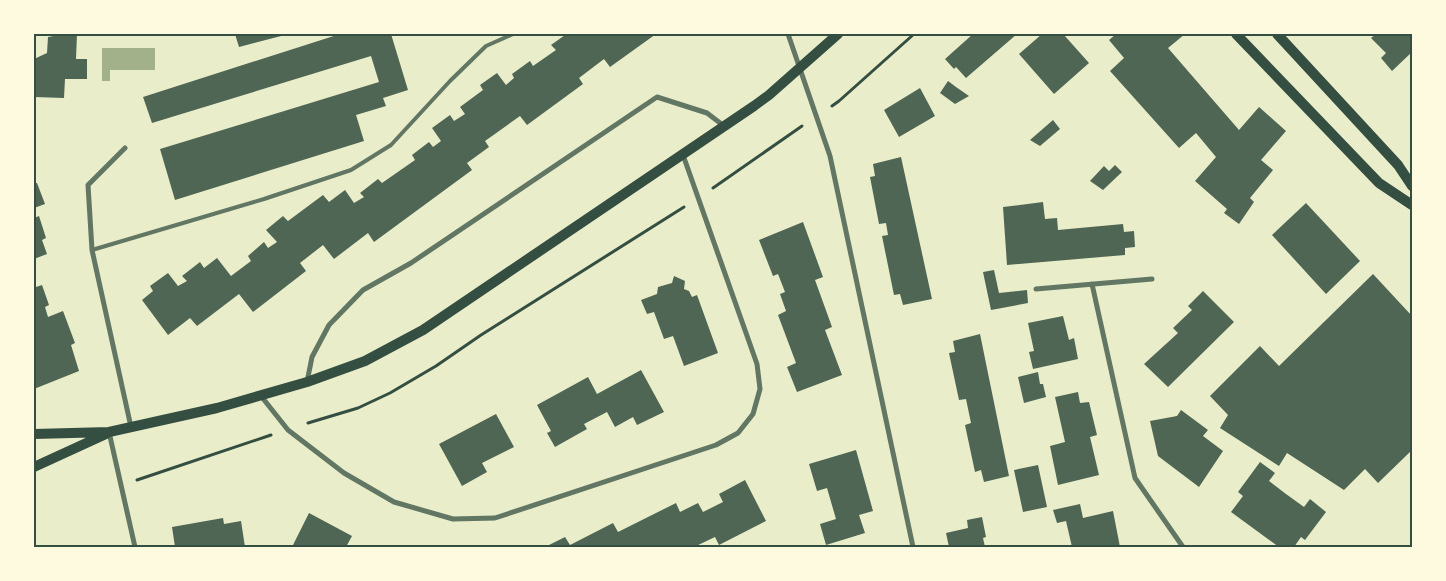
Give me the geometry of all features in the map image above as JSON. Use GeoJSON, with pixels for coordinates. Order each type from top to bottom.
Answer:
{"type":"FeatureCollection","features":[{"type":"Feature","properties":{"kind":"main road"},"geometry":{"type":"LineString","coordinates":[[34,434],[109,432],[132,427],[261,396],[365,361],[423,330],[683,155],[769,95],[838,34]]}},
{"type":"Feature","properties":{"kind":"main road"},"geometry":{"type":"LineString","coordinates":[[1236,34],[1379,183],[1412,205]]}},
{"type":"Feature","properties":{"kind":"main road"},"geometry":{"type":"LineString","coordinates":[[1277,34],[1398,165],[1412,186]]}},
{"type":"Feature","properties":{"kind":"main road"},"geometry":{"type":"LineString","coordinates":[[34,467],[109,432]]}},
{"type":"Feature","properties":{"kind":"street"},"geometry":{"type":"LineString","coordinates":[[788,34],[830,156],[913,547]]}},
{"type":"Feature","properties":{"kind":"street"},"geometry":{"type":"LineString","coordinates":[[307,382],[312,357],[329,325],[363,290],[411,262],[657,97],[707,112],[724,126]]}},
{"type":"Feature","properties":{"kind":"street"},"geometry":{"type":"LineString","coordinates":[[125,148],[88,185],[92,250],[132,427]]}},
{"type":"Feature","properties":{"kind":"street"},"geometry":{"type":"LineString","coordinates":[[261,396],[288,430],[344,473],[394,502],[453,519],[495,518],[716,445],[738,433],[753,414],[760,389],[758,364],[683,155]]}},
{"type":"Feature","properties":{"kind":"street"},"geometry":{"type":"LineString","coordinates":[[1036,290],[1152,279]]}},
{"type":"Feature","properties":{"kind":"street"},"geometry":{"type":"LineString","coordinates":[[1092,284],[1135,478],[1183,547]]}},
{"type":"Feature","properties":{"kind":"street"},"geometry":{"type":"LineString","coordinates":[[109,432],[135,547]]}},
{"type":"Feature","properties":{"kind":"lane"},"geometry":{"type":"LineString","coordinates":[[92,250],[264,199],[351,170],[391,145],[450,81],[486,46],[513,34]]}},
{"type":"Feature","properties":{"kind":"path"},"geometry":{"type":"LineString","coordinates":[[122,485],[358,408],[390,394],[699,198],[839,101],[914,34]]}},
{"type":"Feature","properties":{"kind":"shaded area"},"geometry":{"type":"Polygon","coordinates":[[[102,48],[155,48],[155,70],[110,70],[110,81],[102,81],[102,48]]]}},
{"type":"Feature","properties":{"kind":"building"},"geometry":{"type":"Polygon","coordinates":[[[77,34],[76,59],[87,59],[87,79],[65,79],[64,98],[34,97],[34,59],[47,53],[48,37],[77,34]]]}},
{"type":"Feature","properties":{"kind":"building"},"geometry":{"type":"Polygon","coordinates":[[[235,34],[289,34],[239,47],[235,34]]]}},
{"type":"Feature","properties":{"kind":"building"},"geometry":{"type":"Polygon","coordinates":[[[340,34],[391,34],[408,90],[383,98],[386,106],[356,115],[364,141],[175,200],[160,149],[379,82],[371,56],[152,123],[143,97],[340,34]]]}},
{"type":"Feature","properties":{"kind":"building"},"geometry":{"type":"Polygon","coordinates":[[[564,34],[656,34],[610,67],[604,59],[579,78],[583,84],[527,125],[520,116],[485,141],[489,147],[467,163],[472,170],[374,242],[368,233],[334,259],[323,245],[300,263],[306,271],[253,312],[239,294],[197,326],[190,318],[168,335],[142,300],[153,291],[150,286],[168,273],[178,286],[187,281],[182,276],[200,262],[204,268],[217,258],[231,276],[251,261],[248,256],[264,242],[268,248],[277,242],[266,230],[283,216],[288,221],[323,195],[329,202],[345,190],[354,203],[364,197],[360,193],[378,179],[382,183],[415,160],[412,155],[429,142],[433,147],[441,141],[432,128],[450,115],[454,121],[465,114],[460,107],[483,90],[480,85],[497,73],[506,85],[514,78],[512,74],[530,61],[533,66],[556,50],[551,45],[564,34]]]}},
{"type":"Feature","properties":{"kind":"building"},"geometry":{"type":"Polygon","coordinates":[[[973,34],[1017,34],[966,78],[945,59],[973,34]]]}},
{"type":"Feature","properties":{"kind":"building"},"geometry":{"type":"Polygon","coordinates":[[[1042,34],[1065,34],[1089,63],[1054,94],[1019,54],[1042,34]]]}},
{"type":"Feature","properties":{"kind":"building"},"geometry":{"type":"Polygon","coordinates":[[[1116,34],[1185,34],[1168,48],[1239,130],[1259,107],[1286,131],[1261,160],[1273,170],[1250,198],[1254,202],[1239,224],[1224,213],[1227,209],[1195,181],[1216,157],[1196,133],[1179,148],[1110,71],[1124,58],[1109,40],[1116,34]]]}},
{"type":"Feature","properties":{"kind":"building"},"geometry":{"type":"Polygon","coordinates":[[[1376,34],[1412,34],[1412,52],[1392,71],[1381,58],[1386,53],[1371,38],[1376,34]]]}},
{"type":"Feature","properties":{"kind":"building"},"geometry":{"type":"Polygon","coordinates":[[[948,81],[969,96],[955,104],[940,93],[948,81]]]}},
{"type":"Feature","properties":{"kind":"building"},"geometry":{"type":"Polygon","coordinates":[[[920,88],[935,116],[899,137],[884,110],[920,88]]]}},
{"type":"Feature","properties":{"kind":"building"},"geometry":{"type":"Polygon","coordinates":[[[1053,120],[1060,129],[1040,146],[1030,140],[1053,120]]]}},
{"type":"Feature","properties":{"kind":"building"},"geometry":{"type":"Polygon","coordinates":[[[901,157],[932,299],[903,305],[900,294],[894,295],[882,236],[888,235],[886,223],[879,224],[870,177],[875,176],[873,164],[901,157]]]}},
{"type":"Feature","properties":{"kind":"building"},"geometry":{"type":"Polygon","coordinates":[[[1115,165],[1122,172],[1103,190],[1090,181],[1104,166],[1109,171],[1115,165]]]}},
{"type":"Feature","properties":{"kind":"building"},"geometry":{"type":"Polygon","coordinates":[[[34,183],[37,183],[45,204],[34,208],[34,183]]]}},
{"type":"Feature","properties":{"kind":"building"},"geometry":{"type":"Polygon","coordinates":[[[1043,202],[1045,219],[1057,218],[1058,230],[1123,224],[1124,232],[1134,231],[1135,247],[1125,248],[1125,255],[1007,265],[1003,207],[1043,202]]]}},
{"type":"Feature","properties":{"kind":"building"},"geometry":{"type":"Polygon","coordinates":[[[1306,203],[1360,261],[1326,294],[1272,235],[1306,203]]]}},
{"type":"Feature","properties":{"kind":"building"},"geometry":{"type":"Polygon","coordinates":[[[39,216],[46,238],[42,240],[47,254],[34,259],[34,218],[39,216]]]}},
{"type":"Feature","properties":{"kind":"building"},"geometry":{"type":"Polygon","coordinates":[[[803,222],[823,277],[815,280],[832,327],[825,330],[842,375],[797,392],[787,367],[796,363],[778,315],[786,311],[780,294],[785,292],[778,274],[773,276],[759,240],[803,222]]]}},
{"type":"Feature","properties":{"kind":"building"},"geometry":{"type":"Polygon","coordinates":[[[994,270],[999,293],[1027,290],[1028,303],[991,310],[983,272],[994,270]]]}},
{"type":"Feature","properties":{"kind":"building"},"geometry":{"type":"Polygon","coordinates":[[[1373,274],[1412,316],[1412,450],[1378,483],[1365,469],[1344,490],[1287,453],[1279,466],[1220,428],[1228,415],[1210,396],[1260,346],[1279,366],[1373,274]]]}},
{"type":"Feature","properties":{"kind":"building"},"geometry":{"type":"Polygon","coordinates":[[[674,276],[685,281],[684,289],[689,291],[692,297],[697,295],[718,353],[684,366],[673,336],[664,339],[654,312],[647,314],[641,300],[657,294],[658,287],[672,283],[674,276]]]}},
{"type":"Feature","properties":{"kind":"building"},"geometry":{"type":"Polygon","coordinates":[[[34,280],[36,287],[42,285],[49,305],[45,307],[48,317],[63,311],[75,343],[71,345],[79,371],[34,389],[34,280]]]}},
{"type":"Feature","properties":{"kind":"building"},"geometry":{"type":"Polygon","coordinates":[[[1203,291],[1234,322],[1168,387],[1144,364],[1178,333],[1173,328],[1192,310],[1188,306],[1203,291]]]}},
{"type":"Feature","properties":{"kind":"building"},"geometry":{"type":"Polygon","coordinates":[[[1063,316],[1069,340],[1074,338],[1078,359],[1033,369],[1029,352],[1034,351],[1028,323],[1063,316]]]}},
{"type":"Feature","properties":{"kind":"building"},"geometry":{"type":"Polygon","coordinates":[[[980,334],[1009,476],[984,482],[981,470],[975,472],[965,425],[971,423],[966,399],[959,400],[949,353],[955,352],[953,341],[980,334]]]}},
{"type":"Feature","properties":{"kind":"building"},"geometry":{"type":"Polygon","coordinates":[[[641,370],[664,412],[637,425],[633,417],[615,427],[607,412],[584,424],[587,429],[555,447],[547,433],[551,431],[537,405],[588,377],[597,394],[641,370]]]}},
{"type":"Feature","properties":{"kind":"building"},"geometry":{"type":"Polygon","coordinates":[[[1038,372],[1040,384],[1043,384],[1046,397],[1024,403],[1018,377],[1038,372]]]}},
{"type":"Feature","properties":{"kind":"building"},"geometry":{"type":"Polygon","coordinates":[[[1078,392],[1080,403],[1089,402],[1097,435],[1090,437],[1099,475],[1058,485],[1050,446],[1065,442],[1055,397],[1078,392]]]}},
{"type":"Feature","properties":{"kind":"building"},"geometry":{"type":"Polygon","coordinates":[[[1181,410],[1208,430],[1203,436],[1223,451],[1199,487],[1158,456],[1150,421],[1177,416],[1181,410]]]}},
{"type":"Feature","properties":{"kind":"building"},"geometry":{"type":"Polygon","coordinates":[[[496,414],[514,447],[482,463],[487,472],[462,486],[439,444],[496,414]]]}},
{"type":"Feature","properties":{"kind":"building"},"geometry":{"type":"Polygon","coordinates":[[[856,450],[873,511],[859,515],[865,533],[826,545],[820,524],[836,519],[827,488],[817,491],[809,464],[856,450]]]}},
{"type":"Feature","properties":{"kind":"building"},"geometry":{"type":"Polygon","coordinates":[[[1260,462],[1275,473],[1269,481],[1286,494],[1304,507],[1310,499],[1326,512],[1305,540],[1301,537],[1294,547],[1279,547],[1231,512],[1243,496],[1238,492],[1260,462]]]}},
{"type":"Feature","properties":{"kind":"building"},"geometry":{"type":"Polygon","coordinates":[[[1038,465],[1047,507],[1023,512],[1014,470],[1038,465]]]}},
{"type":"Feature","properties":{"kind":"building"},"geometry":{"type":"Polygon","coordinates":[[[745,480],[766,521],[719,545],[715,537],[694,547],[545,547],[565,537],[570,545],[613,523],[618,532],[676,503],[680,512],[698,503],[703,512],[723,502],[719,494],[745,480]]]}},
{"type":"Feature","properties":{"kind":"building"},"geometry":{"type":"Polygon","coordinates":[[[1080,504],[1083,518],[1113,511],[1120,547],[1072,547],[1066,521],[1057,523],[1053,510],[1080,504]]]}},
{"type":"Feature","properties":{"kind":"building"},"geometry":{"type":"Polygon","coordinates":[[[309,513],[352,536],[346,547],[292,547],[309,513]]]}},
{"type":"Feature","properties":{"kind":"building"},"geometry":{"type":"Polygon","coordinates":[[[982,517],[986,537],[983,538],[985,547],[949,547],[946,533],[968,528],[967,520],[982,517]]]}},
{"type":"Feature","properties":{"kind":"building"},"geometry":{"type":"Polygon","coordinates":[[[223,518],[224,524],[241,521],[245,547],[175,547],[172,527],[223,518]]]}}]}
